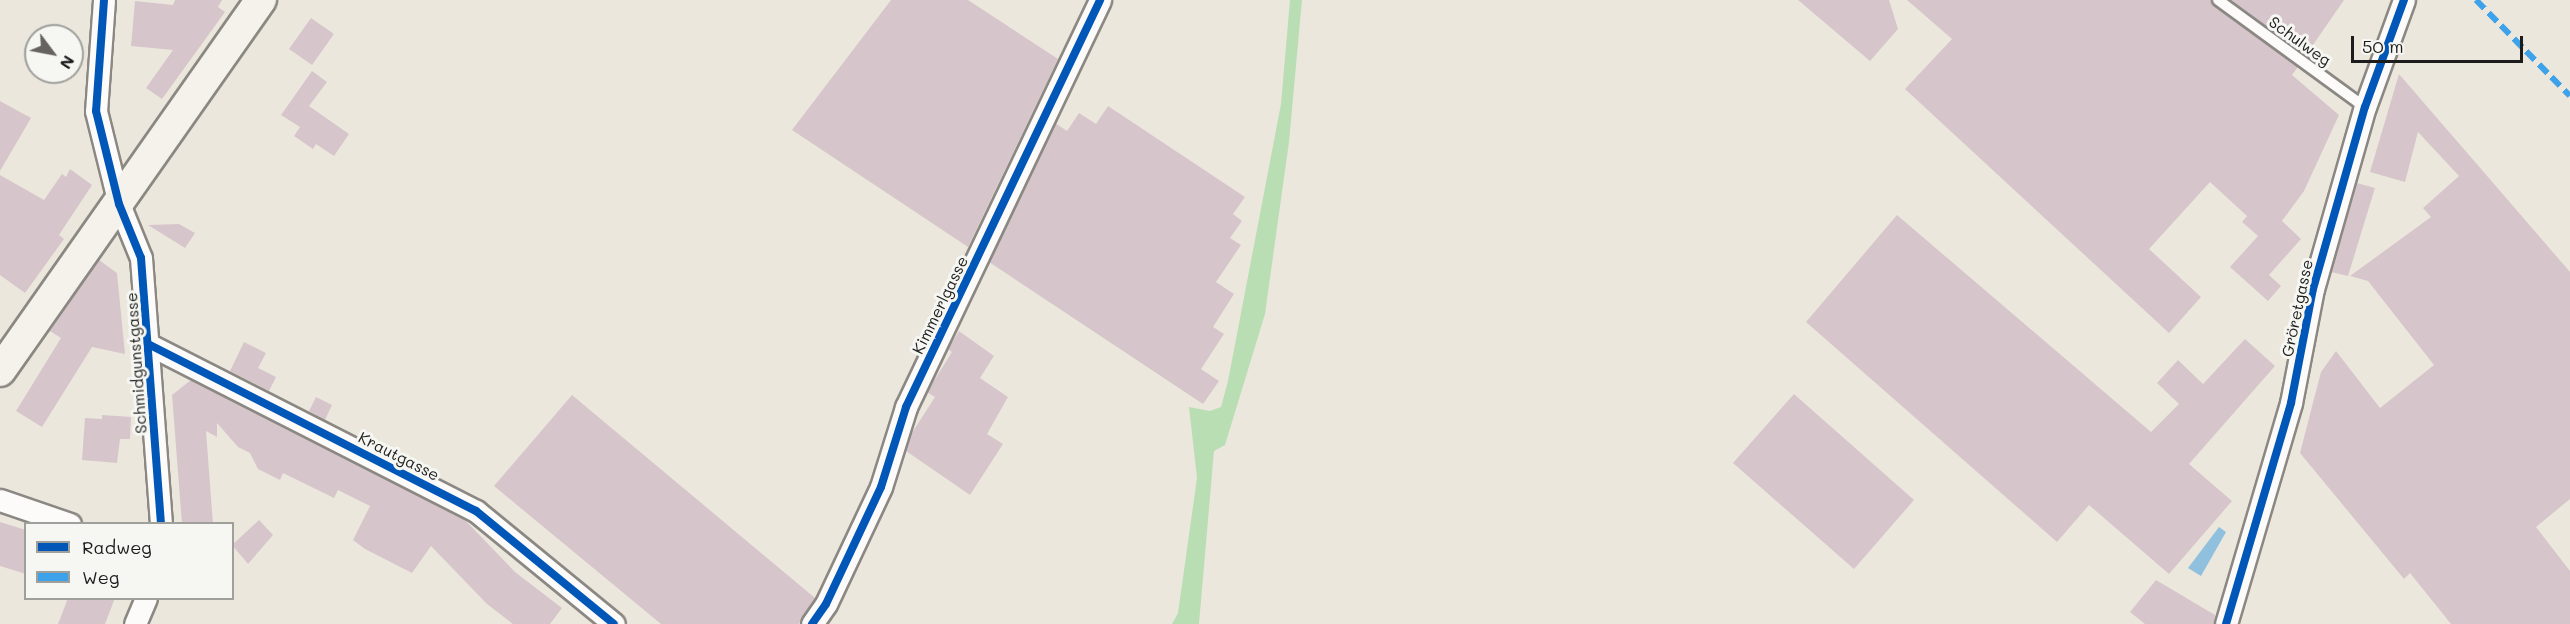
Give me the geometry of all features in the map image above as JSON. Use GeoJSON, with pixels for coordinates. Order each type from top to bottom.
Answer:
{"type":"FeatureCollection","features":[{"type":"Feature","properties":{"kind":"main road"},"geometry":{"type":"LineString","coordinates":[[0,371],[261,0]]}},
{"type":"Feature","properties":{"kind":"street","name":"Schmidgunstgasse"},"geometry":{"type":"LineString","coordinates":[[104,0],[96,111],[119,204],[141,258],[150,345],[161,522]]}},
{"type":"Feature","properties":{"kind":"street","name":"Kimmerlgasse"},"geometry":{"type":"LineString","coordinates":[[812,624],[826,604],[881,487],[906,406],[1100,0]]}},
{"type":"Feature","properties":{"kind":"street","name":"Gröretgasse"},"geometry":{"type":"LineString","coordinates":[[2226,624],[2291,403],[2313,289],[2365,107],[2404,0]]}},
{"type":"Feature","properties":{"kind":"street","name":"Krautgasse"},"geometry":{"type":"LineString","coordinates":[[150,345],[476,511],[614,624]]}},
{"type":"Feature","properties":{"kind":"street"},"geometry":{"type":"LineString","coordinates":[[0,500],[64,522]]}},
{"type":"Feature","properties":{"kind":"street"},"geometry":{"type":"LineString","coordinates":[[135,624],[145,600]]}},
{"type":"Feature","properties":{"kind":"lane","name":"Schulweg"},"geometry":{"type":"LineString","coordinates":[[2218,0],[2365,107]]}},
{"type":"Feature","properties":{"kind":"green space"},"geometry":{"type":"Polygon","coordinates":[[[1290,0],[1302,0],[1289,142],[1265,314],[1225,445],[1214,451],[1199,624],[1172,624],[1178,613],[1197,478],[1189,407],[1210,411],[1221,407],[1228,381],[1281,104],[1290,0]]]}},
{"type":"Feature","properties":{"kind":"water"},"geometry":{"type":"Polygon","coordinates":[[[2219,527],[2226,532],[2201,576],[2188,568],[2219,527]]]}},
{"type":"Feature","properties":{"kind":"building"},"geometry":{"type":"Polygon","coordinates":[[[175,0],[222,0],[218,7],[225,12],[162,99],[146,88],[173,50],[131,46],[135,1],[173,5],[175,0]]]}},
{"type":"Feature","properties":{"kind":"building"},"geometry":{"type":"Polygon","coordinates":[[[891,0],[968,0],[1058,59],[968,247],[792,130],[891,0]]]}},
{"type":"Feature","properties":{"kind":"building"},"geometry":{"type":"Polygon","coordinates":[[[1798,0],[1889,0],[1898,29],[1870,61],[1798,0]]]}},
{"type":"Feature","properties":{"kind":"building"},"geometry":{"type":"Polygon","coordinates":[[[1907,0],[2211,0],[2298,67],[2292,75],[2339,115],[2304,191],[2282,221],[2301,239],[2269,275],[2281,286],[2268,301],[2230,267],[2258,236],[2242,222],[2247,216],[2210,182],[2149,249],[2201,297],[2169,333],[1905,89],[1952,39],[1907,0]]]}},
{"type":"Feature","properties":{"kind":"building"},"geometry":{"type":"Polygon","coordinates":[[[2231,0],[2344,0],[2306,55],[2231,0]]]}},
{"type":"Feature","properties":{"kind":"building"},"geometry":{"type":"Polygon","coordinates":[[[311,18],[334,34],[312,65],[289,49],[311,18]]]}},
{"type":"Feature","properties":{"kind":"building"},"geometry":{"type":"Polygon","coordinates":[[[312,71],[327,82],[309,106],[349,134],[334,156],[316,144],[313,149],[294,136],[300,127],[281,115],[312,71]]]}},
{"type":"Feature","properties":{"kind":"building"},"geometry":{"type":"Polygon","coordinates":[[[2399,74],[2570,272],[2570,499],[2536,527],[2570,571],[2570,624],[2451,624],[2410,573],[2404,579],[2300,453],[2321,372],[2336,351],[2380,408],[2434,365],[2368,281],[2350,276],[2431,217],[2423,208],[2459,176],[2418,132],[2405,182],[2370,172],[2399,74]]]}},
{"type":"Feature","properties":{"kind":"building"},"geometry":{"type":"Polygon","coordinates":[[[0,101],[31,118],[0,171],[0,101]]]}},
{"type":"Feature","properties":{"kind":"building"},"geometry":{"type":"Polygon","coordinates":[[[1108,106],[1245,197],[1233,214],[1242,221],[1230,238],[1241,245],[1216,282],[1234,294],[1213,327],[1224,334],[1201,369],[1219,381],[1203,404],[989,262],[1055,123],[1067,131],[1079,113],[1096,124],[1108,106]]]}},
{"type":"Feature","properties":{"kind":"building"},"geometry":{"type":"Polygon","coordinates":[[[70,169],[92,185],[59,235],[64,239],[25,293],[0,275],[0,175],[44,200],[62,174],[66,177],[70,169]]]}},
{"type":"Feature","properties":{"kind":"building"},"geometry":{"type":"Polygon","coordinates":[[[2357,183],[2375,188],[2348,276],[2331,272],[2357,183]]]}},
{"type":"Feature","properties":{"kind":"building"},"geometry":{"type":"Polygon","coordinates":[[[1897,215],[2151,432],[2179,404],[2157,383],[2178,360],[2203,384],[2245,339],[2275,366],[2189,464],[2232,501],[2169,574],[2089,505],[2057,542],[1806,322],[1897,215]]]}},
{"type":"Feature","properties":{"kind":"building"},"geometry":{"type":"Polygon","coordinates":[[[179,224],[195,233],[185,248],[148,225],[179,224]]]}},
{"type":"Feature","properties":{"kind":"building"},"geometry":{"type":"Polygon","coordinates":[[[99,260],[117,273],[125,354],[92,347],[42,427],[16,411],[61,338],[50,331],[99,260]]]}},
{"type":"Feature","properties":{"kind":"building"},"geometry":{"type":"Polygon","coordinates":[[[959,331],[994,356],[980,378],[1008,397],[987,434],[1003,444],[970,495],[906,451],[910,436],[935,397],[927,392],[952,352],[948,349],[959,331]]]}},
{"type":"Feature","properties":{"kind":"building"},"geometry":{"type":"Polygon","coordinates":[[[244,342],[266,353],[258,368],[276,377],[269,391],[230,371],[244,342]]]}},
{"type":"Feature","properties":{"kind":"building"},"geometry":{"type":"Polygon","coordinates":[[[191,380],[464,519],[515,572],[562,608],[550,624],[513,624],[487,604],[431,546],[412,573],[365,549],[353,540],[370,506],[338,490],[334,498],[283,473],[280,480],[258,469],[250,453],[238,447],[217,423],[217,437],[206,431],[213,522],[182,522],[172,395],[191,380]]]}},
{"type":"Feature","properties":{"kind":"building"},"geometry":{"type":"Polygon","coordinates":[[[1794,394],[1914,500],[1854,569],[1733,463],[1794,394]]]}},
{"type":"Feature","properties":{"kind":"building"},"geometry":{"type":"Polygon","coordinates":[[[572,395],[815,598],[799,624],[661,624],[494,486],[572,395]]]}},
{"type":"Feature","properties":{"kind":"building"},"geometry":{"type":"Polygon","coordinates":[[[316,397],[332,405],[325,420],[309,411],[316,397]]]}},
{"type":"Feature","properties":{"kind":"building"},"geometry":{"type":"Polygon","coordinates":[[[102,415],[131,417],[130,439],[120,439],[117,463],[82,460],[85,418],[102,419],[102,415]]]}},
{"type":"Feature","properties":{"kind":"building"},"geometry":{"type":"Polygon","coordinates":[[[259,520],[273,535],[248,564],[234,547],[234,543],[259,520]]]}},
{"type":"Feature","properties":{"kind":"building"},"geometry":{"type":"Polygon","coordinates":[[[0,522],[24,529],[24,573],[0,566],[0,522]]]}},
{"type":"Feature","properties":{"kind":"building"},"geometry":{"type":"Polygon","coordinates":[[[2156,580],[2215,615],[2214,624],[2145,624],[2130,612],[2156,580]]]}},
{"type":"Feature","properties":{"kind":"building"},"geometry":{"type":"Polygon","coordinates":[[[67,600],[114,600],[105,624],[58,624],[67,600]]]}},
{"type":"Feature","properties":{"kind":"marked path"},"geometry":{"type":"LineString","coordinates":[[2476,0],[2570,96]]}},
{"type":"Feature","properties":{"kind":"cycle path"},"geometry":{"type":"LineString","coordinates":[[104,0],[96,111],[119,204],[141,258],[161,522]]}},
{"type":"Feature","properties":{"kind":"cycle path"},"geometry":{"type":"LineString","coordinates":[[812,624],[826,604],[881,487],[906,407],[1100,0]]}},
{"type":"Feature","properties":{"kind":"cycle path"},"geometry":{"type":"LineString","coordinates":[[2226,624],[2291,403],[2313,289],[2365,107],[2404,0]]}},
{"type":"Feature","properties":{"kind":"cycle path"},"geometry":{"type":"LineString","coordinates":[[150,345],[476,511],[614,624]]}}]}
